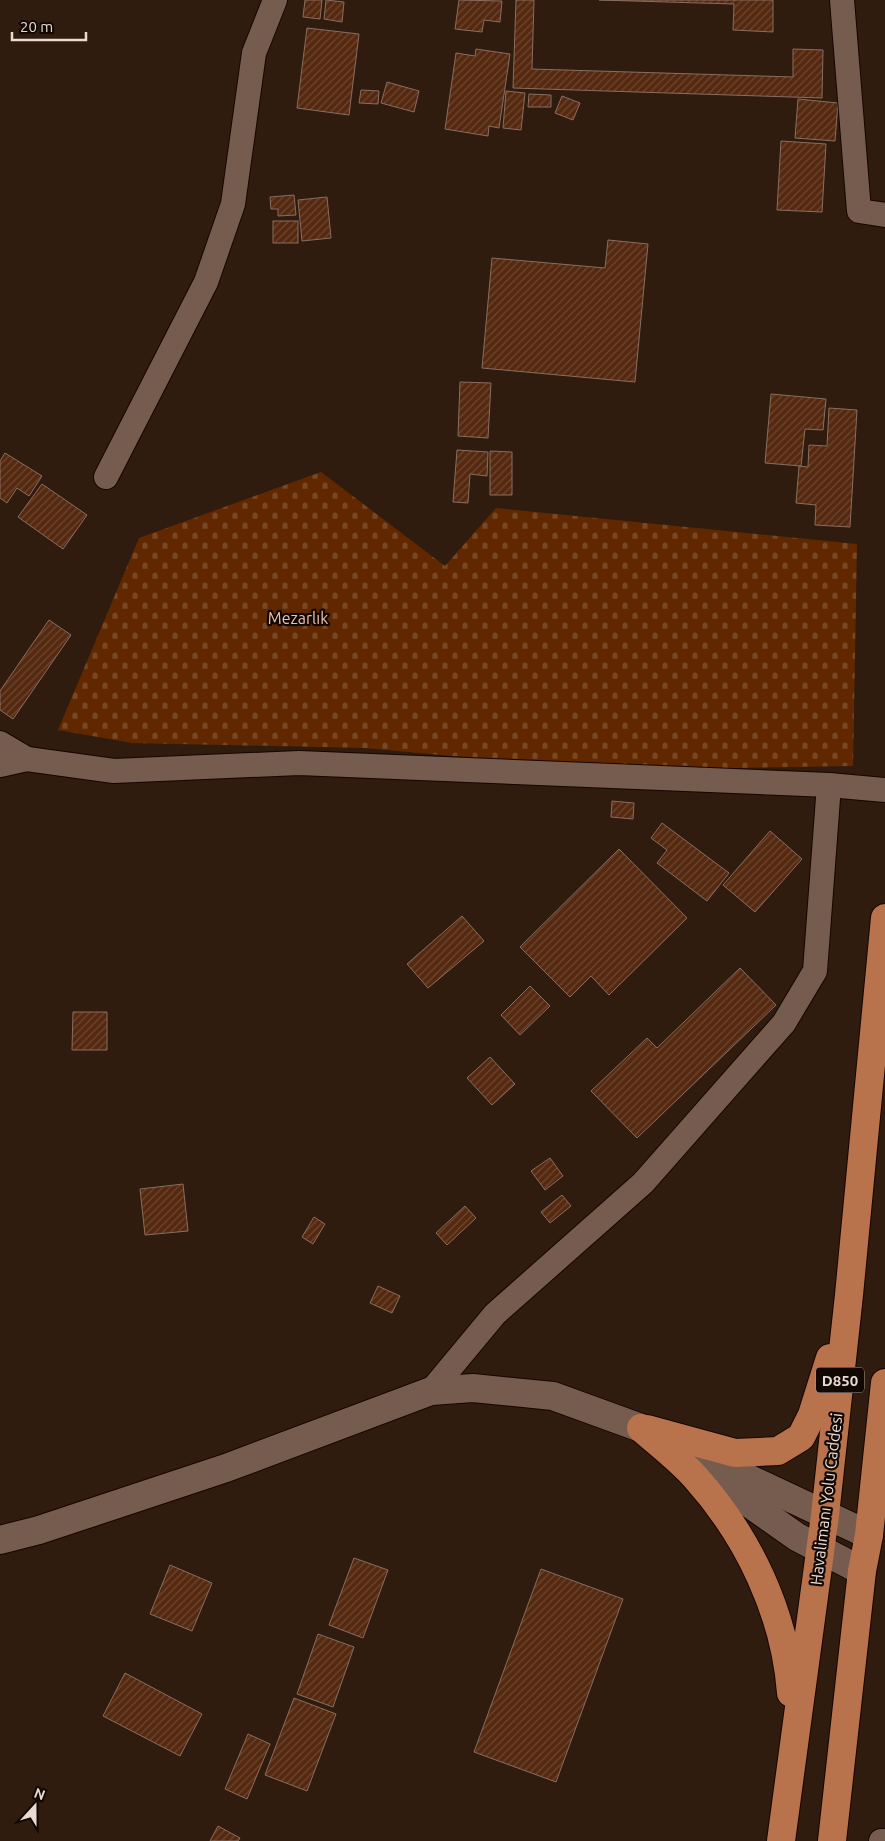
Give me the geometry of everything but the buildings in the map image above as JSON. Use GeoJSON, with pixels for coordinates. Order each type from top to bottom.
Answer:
{"type":"FeatureCollection","features":[{"type":"Feature","properties":{"kind":"highway","name":"Havalimanı Yolu Caddesi"},"geometry":{"type":"LineString","coordinates":[[781,1841],[825,1515],[849,1294],[885,918]]}},
{"type":"Feature","properties":{"kind":"highway"},"geometry":{"type":"LineString","coordinates":[[641,1428],[735,1453],[778,1451],[801,1436],[812,1415],[849,1294]]}},
{"type":"Feature","properties":{"kind":"highway","name":"D850"},"geometry":{"type":"LineString","coordinates":[[832,1841],[862,1571],[869,1535],[885,1383]]}},
{"type":"Feature","properties":{"kind":"highway"},"geometry":{"type":"LineString","coordinates":[[641,1428],[695,1476],[738,1533],[770,1598],[789,1667],[795,1739]]}},
{"type":"Feature","properties":{"kind":"street"},"geometry":{"type":"LineString","coordinates":[[106,477],[206,282],[232,204],[254,54],[275,0]]}},
{"type":"Feature","properties":{"kind":"street"},"geometry":{"type":"LineString","coordinates":[[842,0],[859,211],[885,215]]}},
{"type":"Feature","properties":{"kind":"street"},"geometry":{"type":"LineString","coordinates":[[0,743],[26,759]]}},
{"type":"Feature","properties":{"kind":"street"},"geometry":{"type":"LineString","coordinates":[[0,765],[26,759],[114,771],[299,763],[829,785],[885,790]]}},
{"type":"Feature","properties":{"kind":"street"},"geometry":{"type":"LineString","coordinates":[[431,1391],[495,1314],[643,1183],[784,1023],[815,971],[829,785]]}},
{"type":"Feature","properties":{"kind":"street"},"geometry":{"type":"LineString","coordinates":[[0,1540],[38,1530],[226,1468],[431,1391],[473,1388],[553,1396],[641,1428],[869,1535]]}},
{"type":"Feature","properties":{"kind":"street"},"geometry":{"type":"LineString","coordinates":[[641,1428],[797,1537],[862,1571]]}},
{"type":"Feature","properties":{"kind":"green space","name":"Mezarlık"},"geometry":{"type":"Polygon","coordinates":[[[321,472],[445,566],[496,508],[857,544],[853,766],[608,770],[365,748],[132,743],[58,730],[139,538],[321,472]]]}}]}
